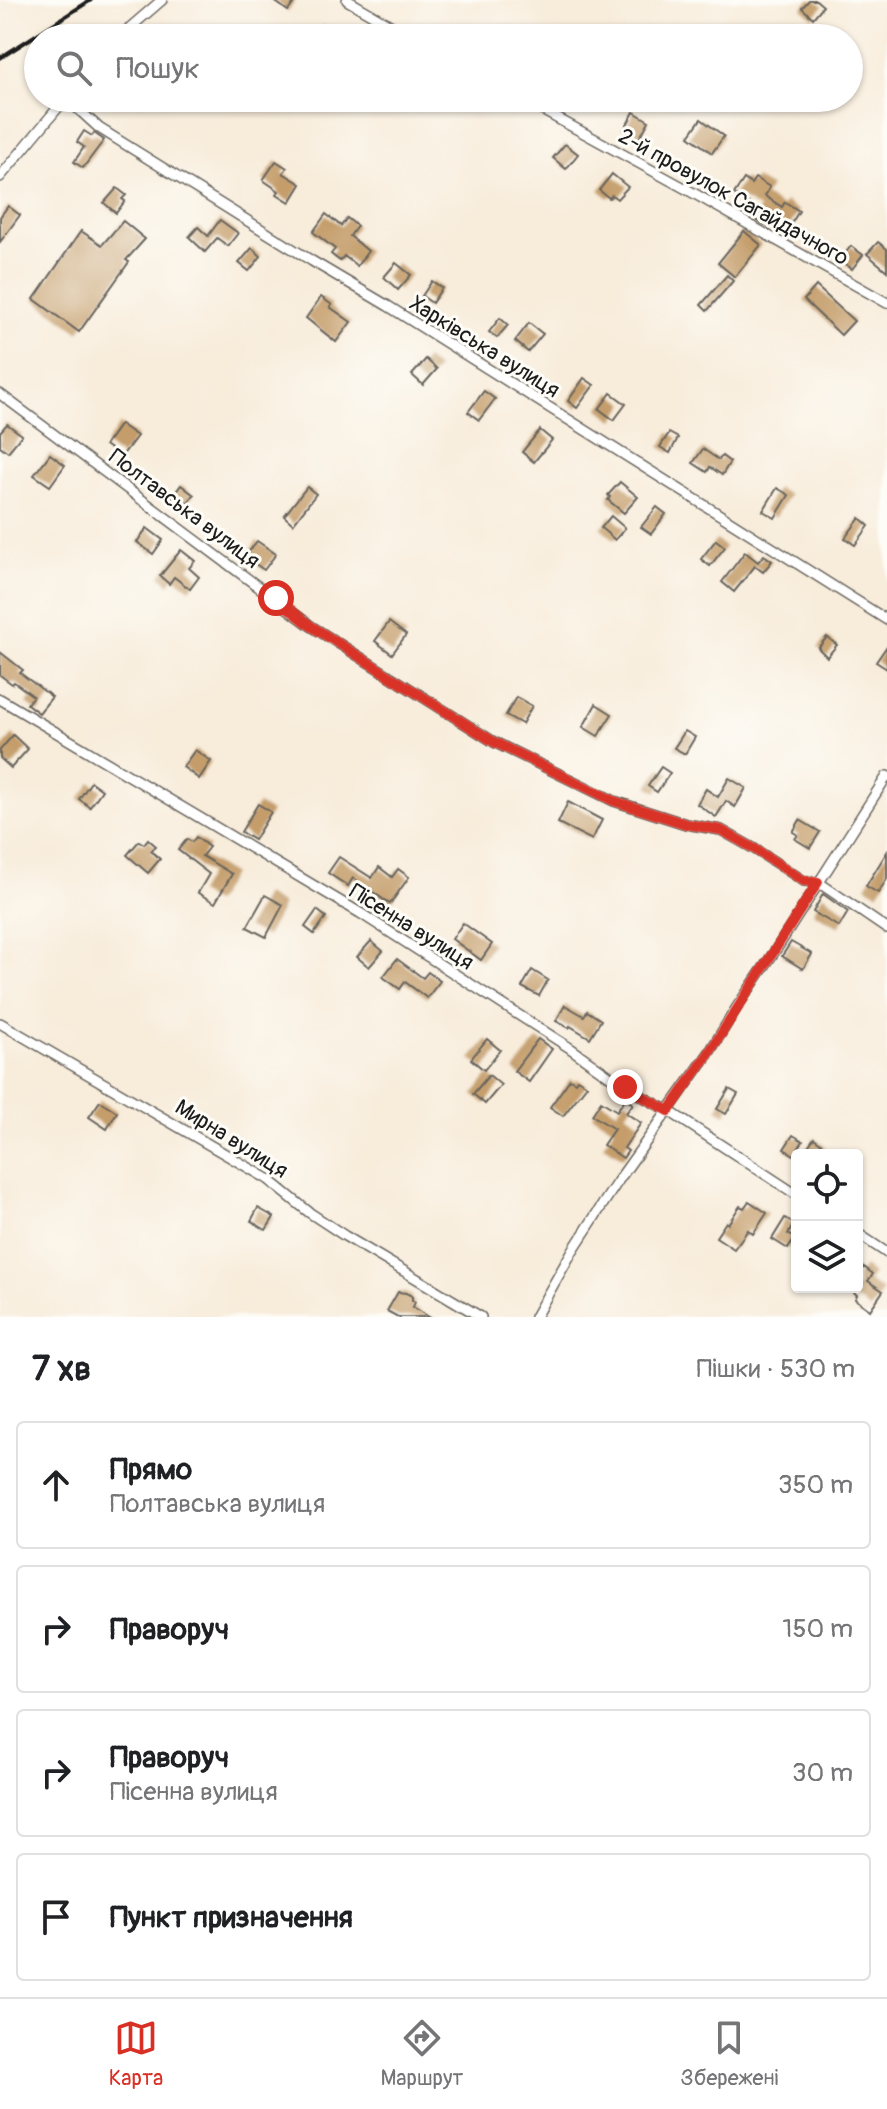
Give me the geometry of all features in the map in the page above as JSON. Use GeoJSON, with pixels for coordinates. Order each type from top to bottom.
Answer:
{"type":"FeatureCollection","features":[{"type":"Feature","properties":{"kind":"street"},"geometry":{"type":"LineString","coordinates":[[134,24],[162,0]]}},
{"type":"Feature","properties":{"kind":"street"},"geometry":{"type":"LineString","coordinates":[[347,0],[388,24]]}},
{"type":"Feature","properties":{"kind":"street"},"geometry":{"type":"LineString","coordinates":[[0,177],[54,112]]}},
{"type":"Feature","properties":{"kind":"street","name":"Харківська вулиця"},"geometry":{"type":"LineString","coordinates":[[81,112],[99,128],[887,620]]}},
{"type":"Feature","properties":{"kind":"street","name":"2-й провулок Сагайдачного"},"geometry":{"type":"LineString","coordinates":[[546,112],[887,303]]}},
{"type":"Feature","properties":{"kind":"street","name":"Полтавська вулиця"},"geometry":{"type":"LineString","coordinates":[[0,394],[311,626],[494,742],[614,801],[686,824],[721,830],[804,881],[818,882],[887,929]]}},
{"type":"Feature","properties":{"kind":"street","name":"Пісенна вулиця"},"geometry":{"type":"LineString","coordinates":[[0,699],[360,913],[570,1048],[625,1087],[669,1111],[791,1191]]}},
{"type":"Feature","properties":{"kind":"street"},"geometry":{"type":"LineString","coordinates":[[535,1317],[573,1250],[618,1181],[702,1065],[887,776]]}},
{"type":"Feature","properties":{"kind":"street","name":"Мирна вулиця"},"geometry":{"type":"LineString","coordinates":[[0,1023],[255,1170],[345,1236],[481,1317]]}},
{"type":"Feature","properties":{"kind":"street"},"geometry":{"type":"LineString","coordinates":[[863,1237],[887,1253]]}},
{"type":"Feature","properties":{"kind":"building"},"geometry":{"type":"Polygon","coordinates":[[[273,0],[296,0],[288,11],[273,0]]]}},
{"type":"Feature","properties":{"kind":"building"},"geometry":{"type":"Polygon","coordinates":[[[809,0],[816,0],[823,6],[813,18],[802,8],[809,0]]]}},
{"type":"Feature","properties":{"kind":"building"},"geometry":{"type":"Polygon","coordinates":[[[634,112],[649,121],[639,139],[624,130],[634,112]]]}},
{"type":"Feature","properties":{"kind":"building"},"geometry":{"type":"Polygon","coordinates":[[[701,119],[724,136],[712,153],[689,136],[701,119]]]}},
{"type":"Feature","properties":{"kind":"building"},"geometry":{"type":"Polygon","coordinates":[[[84,131],[104,140],[83,168],[74,162],[84,147],[77,142],[84,131]]]}},
{"type":"Feature","properties":{"kind":"building"},"geometry":{"type":"Polygon","coordinates":[[[565,144],[578,154],[566,169],[553,158],[565,144]]]}},
{"type":"Feature","properties":{"kind":"building"},"geometry":{"type":"Polygon","coordinates":[[[276,161],[287,168],[283,173],[301,184],[290,202],[263,180],[276,161]]]}},
{"type":"Feature","properties":{"kind":"building"},"geometry":{"type":"Polygon","coordinates":[[[612,174],[628,187],[617,199],[612,195],[609,198],[599,190],[612,174]]]}},
{"type":"Feature","properties":{"kind":"building"},"geometry":{"type":"Polygon","coordinates":[[[755,178],[770,187],[765,196],[782,207],[785,202],[799,211],[789,227],[773,217],[767,226],[761,223],[753,218],[759,209],[734,194],[744,179],[751,184],[755,178]]]}},
{"type":"Feature","properties":{"kind":"building"},"geometry":{"type":"Polygon","coordinates":[[[117,188],[126,195],[116,213],[104,203],[117,188]]]}},
{"type":"Feature","properties":{"kind":"building"},"geometry":{"type":"Polygon","coordinates":[[[8,206],[20,215],[0,242],[0,217],[8,206]]]}},
{"type":"Feature","properties":{"kind":"building"},"geometry":{"type":"Polygon","coordinates":[[[326,214],[341,226],[347,218],[357,226],[350,236],[368,251],[357,266],[344,256],[340,261],[331,254],[335,249],[313,232],[326,214]]]}},
{"type":"Feature","properties":{"kind":"building"},"geometry":{"type":"Polygon","coordinates":[[[220,220],[238,233],[228,246],[217,238],[205,252],[189,237],[198,227],[208,236],[220,220]]]}},
{"type":"Feature","properties":{"kind":"building"},"geometry":{"type":"Polygon","coordinates":[[[123,221],[145,239],[126,260],[129,262],[79,332],[34,299],[81,231],[102,245],[123,221]]]}},
{"type":"Feature","properties":{"kind":"building"},"geometry":{"type":"Polygon","coordinates":[[[744,231],[761,245],[735,277],[718,263],[744,231]]]}},
{"type":"Feature","properties":{"kind":"building"},"geometry":{"type":"Polygon","coordinates":[[[878,242],[887,249],[887,271],[867,254],[878,242]]]}},
{"type":"Feature","properties":{"kind":"building"},"geometry":{"type":"Polygon","coordinates":[[[851,246],[863,255],[852,269],[840,260],[851,246]]]}},
{"type":"Feature","properties":{"kind":"building"},"geometry":{"type":"Polygon","coordinates":[[[252,248],[261,256],[249,271],[239,263],[252,248]]]}},
{"type":"Feature","properties":{"kind":"building"},"geometry":{"type":"Polygon","coordinates":[[[396,263],[411,275],[398,290],[384,277],[396,263]]]}},
{"type":"Feature","properties":{"kind":"building"},"geometry":{"type":"Polygon","coordinates":[[[727,275],[733,281],[707,311],[701,305],[727,275]]]}},
{"type":"Feature","properties":{"kind":"building"},"geometry":{"type":"Polygon","coordinates":[[[432,281],[442,288],[432,303],[422,296],[432,281]]]}},
{"type":"Feature","properties":{"kind":"building"},"geometry":{"type":"Polygon","coordinates":[[[816,286],[854,321],[841,335],[804,300],[816,286]]]}},
{"type":"Feature","properties":{"kind":"building"},"geometry":{"type":"Polygon","coordinates":[[[321,297],[351,322],[336,342],[306,318],[321,297]]]}},
{"type":"Feature","properties":{"kind":"building"},"geometry":{"type":"Polygon","coordinates":[[[500,318],[508,325],[497,338],[489,332],[500,318]]]}},
{"type":"Feature","properties":{"kind":"building"},"geometry":{"type":"Polygon","coordinates":[[[529,323],[543,334],[528,352],[515,341],[529,323]]]}},
{"type":"Feature","properties":{"kind":"building"},"geometry":{"type":"Polygon","coordinates":[[[426,359],[437,369],[423,385],[412,375],[426,359]]]}},
{"type":"Feature","properties":{"kind":"building"},"geometry":{"type":"Polygon","coordinates":[[[584,378],[594,385],[577,408],[568,401],[584,378]]]}},
{"type":"Feature","properties":{"kind":"building"},"geometry":{"type":"Polygon","coordinates":[[[484,391],[495,399],[479,420],[468,412],[484,391]]]}},
{"type":"Feature","properties":{"kind":"building"},"geometry":{"type":"Polygon","coordinates":[[[611,393],[626,404],[614,420],[599,409],[611,393]]]}},
{"type":"Feature","properties":{"kind":"building"},"geometry":{"type":"Polygon","coordinates":[[[7,424],[22,435],[8,452],[0,446],[0,432],[7,424]]]}},
{"type":"Feature","properties":{"kind":"building"},"geometry":{"type":"Polygon","coordinates":[[[120,424],[137,436],[121,457],[105,445],[120,424]]]}},
{"type":"Feature","properties":{"kind":"building"},"geometry":{"type":"Polygon","coordinates":[[[540,430],[552,440],[534,462],[522,452],[540,430]]]}},
{"type":"Feature","properties":{"kind":"building"},"geometry":{"type":"Polygon","coordinates":[[[669,433],[678,438],[670,453],[660,447],[669,433]]]}},
{"type":"Feature","properties":{"kind":"building"},"geometry":{"type":"Polygon","coordinates":[[[703,449],[719,460],[722,456],[730,462],[722,475],[710,467],[707,472],[693,463],[703,449]]]}},
{"type":"Feature","properties":{"kind":"building"},"geometry":{"type":"Polygon","coordinates":[[[50,454],[65,465],[50,486],[34,475],[50,454]]]}},
{"type":"Feature","properties":{"kind":"building"},"geometry":{"type":"Polygon","coordinates":[[[620,482],[638,497],[624,513],[608,500],[608,495],[620,482]]]}},
{"type":"Feature","properties":{"kind":"building"},"geometry":{"type":"Polygon","coordinates":[[[181,485],[194,495],[184,507],[172,497],[181,485]]]}},
{"type":"Feature","properties":{"kind":"building"},"geometry":{"type":"Polygon","coordinates":[[[307,487],[316,494],[293,524],[284,516],[307,487]]]}},
{"type":"Feature","properties":{"kind":"building"},"geometry":{"type":"Polygon","coordinates":[[[777,488],[789,495],[775,518],[763,511],[777,488]]]}},
{"type":"Feature","properties":{"kind":"building"},"geometry":{"type":"Polygon","coordinates":[[[657,507],[666,514],[651,534],[641,527],[657,507]]]}},
{"type":"Feature","properties":{"kind":"building"},"geometry":{"type":"Polygon","coordinates":[[[611,516],[625,528],[615,540],[601,528],[611,516]]]}},
{"type":"Feature","properties":{"kind":"building"},"geometry":{"type":"Polygon","coordinates":[[[860,518],[869,526],[855,545],[845,538],[860,518]]]}},
{"type":"Feature","properties":{"kind":"building"},"geometry":{"type":"Polygon","coordinates":[[[147,528],[163,540],[153,554],[137,542],[147,528]]]}},
{"type":"Feature","properties":{"kind":"building"},"geometry":{"type":"Polygon","coordinates":[[[716,540],[725,547],[710,566],[701,559],[716,540]]]}},
{"type":"Feature","properties":{"kind":"building"},"geometry":{"type":"Polygon","coordinates":[[[257,541],[276,554],[264,570],[245,557],[257,541]]]}},
{"type":"Feature","properties":{"kind":"building"},"geometry":{"type":"Polygon","coordinates":[[[181,550],[195,561],[189,568],[199,577],[190,589],[174,577],[169,584],[160,576],[181,550]]]}},
{"type":"Feature","properties":{"kind":"building"},"geometry":{"type":"Polygon","coordinates":[[[745,552],[758,562],[764,555],[772,561],[763,572],[755,566],[734,592],[722,582],[745,552]]]}},
{"type":"Feature","properties":{"kind":"building"},"geometry":{"type":"Polygon","coordinates":[[[389,622],[406,635],[392,654],[375,641],[389,622]]]}},
{"type":"Feature","properties":{"kind":"building"},"geometry":{"type":"Polygon","coordinates":[[[827,637],[837,645],[827,657],[818,648],[827,637]]]}},
{"type":"Feature","properties":{"kind":"building"},"geometry":{"type":"Polygon","coordinates":[[[887,646],[887,669],[876,662],[887,646]]]}},
{"type":"Feature","properties":{"kind":"building"},"geometry":{"type":"Polygon","coordinates":[[[0,652],[23,670],[20,673],[52,697],[39,713],[27,704],[33,696],[0,675],[0,652]]]}},
{"type":"Feature","properties":{"kind":"building"},"geometry":{"type":"Polygon","coordinates":[[[516,697],[532,706],[522,724],[506,715],[516,697]]]}},
{"type":"Feature","properties":{"kind":"building"},"geometry":{"type":"Polygon","coordinates":[[[596,704],[612,714],[598,736],[583,727],[596,704]]]}},
{"type":"Feature","properties":{"kind":"building"},"geometry":{"type":"Polygon","coordinates":[[[685,731],[695,737],[685,754],[674,748],[685,731]]]}},
{"type":"Feature","properties":{"kind":"building"},"geometry":{"type":"Polygon","coordinates":[[[13,735],[28,749],[11,768],[0,758],[0,750],[13,735]]]}},
{"type":"Feature","properties":{"kind":"building"},"geometry":{"type":"Polygon","coordinates":[[[195,750],[211,761],[199,779],[183,767],[195,750]]]}},
{"type":"Feature","properties":{"kind":"building"},"geometry":{"type":"Polygon","coordinates":[[[661,767],[670,773],[657,792],[648,786],[661,767]]]}},
{"type":"Feature","properties":{"kind":"building"},"geometry":{"type":"Polygon","coordinates":[[[729,778],[746,788],[735,807],[726,801],[716,817],[697,804],[706,789],[718,797],[729,778]]]}},
{"type":"Feature","properties":{"kind":"building"},"geometry":{"type":"Polygon","coordinates":[[[91,782],[102,790],[90,807],[79,799],[91,782]]]}},
{"type":"Feature","properties":{"kind":"building"},"geometry":{"type":"Polygon","coordinates":[[[568,802],[602,820],[592,840],[558,823],[568,802]]]}},
{"type":"Feature","properties":{"kind":"building"},"geometry":{"type":"Polygon","coordinates":[[[258,804],[271,812],[254,840],[241,832],[258,804]]]}},
{"type":"Feature","properties":{"kind":"building"},"geometry":{"type":"Polygon","coordinates":[[[800,820],[820,832],[810,848],[795,839],[798,835],[793,832],[800,820]]]}},
{"type":"Feature","properties":{"kind":"building"},"geometry":{"type":"Polygon","coordinates":[[[196,837],[209,847],[202,856],[232,874],[215,903],[198,893],[209,874],[178,850],[187,839],[192,842],[196,837]]]}},
{"type":"Feature","properties":{"kind":"building"},"geometry":{"type":"Polygon","coordinates":[[[148,839],[156,846],[151,851],[160,859],[148,873],[127,855],[139,841],[144,844],[148,839]]]}},
{"type":"Feature","properties":{"kind":"building"},"geometry":{"type":"Polygon","coordinates":[[[887,852],[887,879],[878,893],[866,886],[887,852]]]}},
{"type":"Feature","properties":{"kind":"building"},"geometry":{"type":"Polygon","coordinates":[[[339,857],[372,878],[379,867],[392,877],[398,869],[409,877],[390,904],[353,878],[348,886],[328,873],[339,857]]]}},
{"type":"Feature","properties":{"kind":"building"},"geometry":{"type":"Polygon","coordinates":[[[823,894],[848,912],[839,927],[813,912],[823,894]]]}},
{"type":"Feature","properties":{"kind":"building"},"geometry":{"type":"Polygon","coordinates":[[[265,895],[283,905],[266,937],[247,927],[265,895]]]}},
{"type":"Feature","properties":{"kind":"building"},"geometry":{"type":"Polygon","coordinates":[[[317,910],[326,917],[314,934],[305,927],[317,910]]]}},
{"type":"Feature","properties":{"kind":"building"},"geometry":{"type":"Polygon","coordinates":[[[463,923],[492,944],[481,960],[452,939],[463,923]]]}},
{"type":"Feature","properties":{"kind":"building"},"geometry":{"type":"Polygon","coordinates":[[[371,941],[383,951],[369,967],[357,957],[371,941]]]}},
{"type":"Feature","properties":{"kind":"building"},"geometry":{"type":"Polygon","coordinates":[[[791,942],[812,954],[803,969],[782,956],[791,942]]]}},
{"type":"Feature","properties":{"kind":"building"},"geometry":{"type":"Polygon","coordinates":[[[397,959],[423,978],[428,972],[440,981],[427,998],[405,982],[400,989],[383,977],[397,959]]]}},
{"type":"Feature","properties":{"kind":"building"},"geometry":{"type":"Polygon","coordinates":[[[532,970],[548,980],[539,996],[522,987],[532,970]]]}},
{"type":"Feature","properties":{"kind":"building"},"geometry":{"type":"Polygon","coordinates":[[[565,1005],[584,1016],[587,1011],[601,1020],[590,1038],[556,1021],[565,1005]]]}},
{"type":"Feature","properties":{"kind":"building"},"geometry":{"type":"Polygon","coordinates":[[[487,1039],[500,1050],[484,1070],[471,1059],[487,1039]]]}},
{"type":"Feature","properties":{"kind":"building"},"geometry":{"type":"Polygon","coordinates":[[[538,1039],[552,1049],[529,1082],[514,1071],[538,1039]]]}},
{"type":"Feature","properties":{"kind":"building"},"geometry":{"type":"Polygon","coordinates":[[[489,1075],[501,1085],[485,1104],[473,1094],[489,1075]]]}},
{"type":"Feature","properties":{"kind":"building"},"geometry":{"type":"Polygon","coordinates":[[[570,1079],[587,1085],[563,1116],[550,1107],[570,1079]]]}},
{"type":"Feature","properties":{"kind":"building"},"geometry":{"type":"Polygon","coordinates":[[[729,1089],[738,1094],[726,1114],[717,1109],[729,1089]]]}},
{"type":"Feature","properties":{"kind":"building"},"geometry":{"type":"Polygon","coordinates":[[[625,1099],[633,1104],[626,1113],[641,1123],[624,1148],[628,1151],[623,1158],[603,1145],[614,1129],[592,1115],[601,1101],[617,1111],[625,1099]]]}},
{"type":"Feature","properties":{"kind":"building"},"geometry":{"type":"Polygon","coordinates":[[[100,1101],[117,1112],[107,1129],[89,1117],[100,1101]]]}},
{"type":"Feature","properties":{"kind":"building"},"geometry":{"type":"Polygon","coordinates":[[[793,1135],[803,1141],[798,1149],[791,1149],[791,1153],[784,1149],[793,1135]]]}},
{"type":"Feature","properties":{"kind":"building"},"geometry":{"type":"Polygon","coordinates":[[[814,1138],[826,1147],[824,1149],[807,1148],[814,1138]]]}},
{"type":"Feature","properties":{"kind":"building"},"geometry":{"type":"Polygon","coordinates":[[[749,1201],[767,1213],[753,1234],[748,1230],[734,1249],[716,1237],[740,1206],[744,1208],[749,1201]]]}},
{"type":"Feature","properties":{"kind":"building"},"geometry":{"type":"Polygon","coordinates":[[[258,1208],[274,1217],[266,1230],[251,1221],[258,1208]]]}},
{"type":"Feature","properties":{"kind":"building"},"geometry":{"type":"Polygon","coordinates":[[[785,1218],[791,1222],[788,1234],[791,1244],[788,1249],[772,1239],[785,1218]]]}},
{"type":"Feature","properties":{"kind":"building"},"geometry":{"type":"Polygon","coordinates":[[[863,1268],[873,1274],[868,1281],[883,1291],[870,1310],[855,1299],[855,1293],[863,1293],[863,1268]]]}},
{"type":"Feature","properties":{"kind":"building"},"geometry":{"type":"Polygon","coordinates":[[[398,1292],[412,1296],[415,1302],[413,1307],[429,1317],[398,1317],[387,1311],[398,1292]]]}},
{"type":"Feature","properties":{"kind":"railway"},"geometry":{"type":"LineString","coordinates":[[53,24],[91,0]]}},
{"type":"Feature","properties":{"kind":"railway"},"geometry":{"type":"LineString","coordinates":[[0,58],[24,43]]}},
{"type":"Feature","properties":{"kind":"route"},"geometry":{"type":"LineString","coordinates":[[276,598],[311,626],[494,742],[614,801],[686,824],[721,830],[804,881],[818,882],[669,1111],[625,1087]]}}]}
